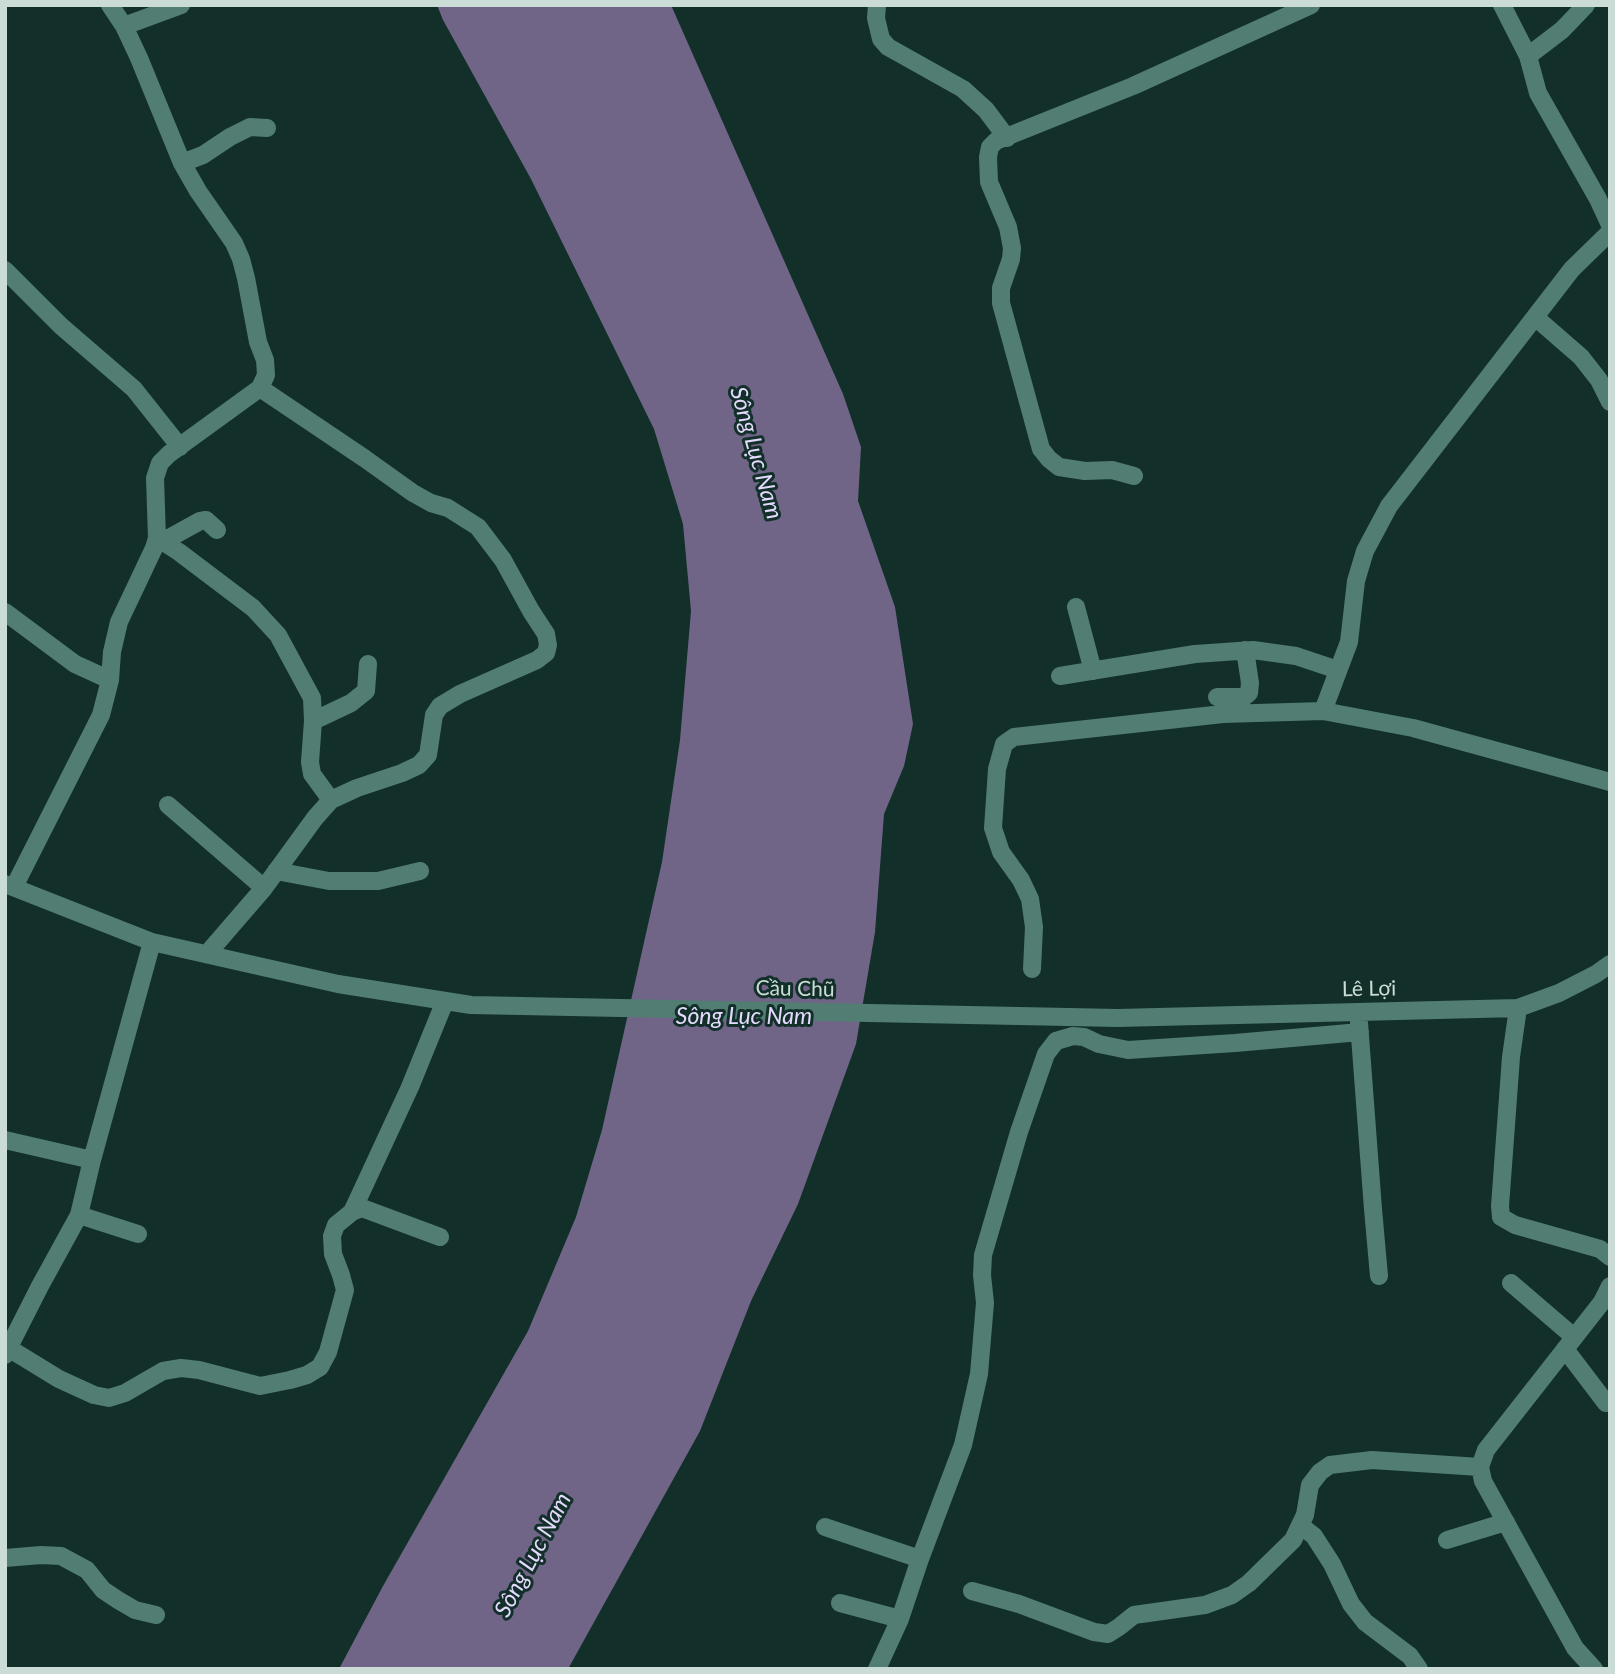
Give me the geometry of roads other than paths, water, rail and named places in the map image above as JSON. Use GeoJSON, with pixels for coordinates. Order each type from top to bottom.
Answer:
{"type":"FeatureCollection","features":[{"type":"Feature","properties":{"kind":"street"},"geometry":{"type":"LineString","coordinates":[[110,5],[124,26],[139,58],[182,163],[234,243],[241,259],[258,342],[265,360],[266,375],[260,388],[160,463],[155,478],[160,540],[253,608],[285,647],[312,698],[312,774],[331,800]]}},
{"type":"Feature","properties":{"kind":"street"},"geometry":{"type":"LineString","coordinates":[[124,26],[181,5]]}},
{"type":"Feature","properties":{"kind":"street"},"geometry":{"type":"LineString","coordinates":[[877,5],[876,18],[881,39],[888,47],[962,89],[986,110],[1007,138]]}},
{"type":"Feature","properties":{"kind":"street"},"geometry":{"type":"LineString","coordinates":[[1134,476],[1112,470],[1074,471],[1059,467],[1041,449],[1000,295],[1012,248],[1008,227],[989,182],[990,147],[996,141],[1133,86],[1311,5]]}},
{"type":"Feature","properties":{"kind":"street"},"geometry":{"type":"LineString","coordinates":[[1502,5],[1528,56],[1538,93],[1604,196],[1610,225]]}},
{"type":"Feature","properties":{"kind":"street"},"geometry":{"type":"LineString","coordinates":[[1528,56],[1562,30],[1586,5]]}},
{"type":"Feature","properties":{"kind":"street"},"geometry":{"type":"LineString","coordinates":[[182,163],[203,155],[250,127],[267,128]]}},
{"type":"Feature","properties":{"kind":"street"},"geometry":{"type":"LineString","coordinates":[[1323,711],[1349,642],[1356,581],[1365,551],[1390,506],[1572,269],[1610,232]]}},
{"type":"Feature","properties":{"kind":"street"},"geometry":{"type":"LineString","coordinates":[[5,270],[61,326],[134,389],[180,447]]}},
{"type":"Feature","properties":{"kind":"street"},"geometry":{"type":"LineString","coordinates":[[1535,317],[1581,357],[1599,380],[1610,402]]}},
{"type":"Feature","properties":{"kind":"street"},"geometry":{"type":"LineString","coordinates":[[207,954],[264,888],[331,800],[419,765],[428,755],[434,715],[440,705],[537,660],[546,653],[548,645],[546,634],[503,560],[478,527],[448,508],[431,503],[413,493],[260,388]]}},
{"type":"Feature","properties":{"kind":"street"},"geometry":{"type":"LineString","coordinates":[[10,886],[101,715],[110,680],[112,652],[119,622],[154,548],[160,540],[200,520],[206,520],[217,530]]}},
{"type":"Feature","properties":{"kind":"street"},"geometry":{"type":"LineString","coordinates":[[1076,607],[1093,671]]}},
{"type":"Feature","properties":{"kind":"street"},"geometry":{"type":"LineString","coordinates":[[5,612],[75,664],[110,680]]}},
{"type":"Feature","properties":{"kind":"street"},"geometry":{"type":"LineString","coordinates":[[1060,676],[1195,654],[1245,650],[1296,656],[1338,670]]}},
{"type":"Feature","properties":{"kind":"street"},"geometry":{"type":"LineString","coordinates":[[1217,697],[1244,697],[1249,693],[1245,650]]}},
{"type":"Feature","properties":{"kind":"street"},"geometry":{"type":"LineString","coordinates":[[313,722],[351,703],[366,691],[368,664]]}},
{"type":"Feature","properties":{"kind":"street"},"geometry":{"type":"LineString","coordinates":[[1032,969],[1034,927],[1030,899],[1021,880],[1001,852],[993,828],[997,769],[1004,744],[1014,737],[1223,714],[1323,711],[1413,728],[1610,782]]}},
{"type":"Feature","properties":{"kind":"street"},"geometry":{"type":"LineString","coordinates":[[168,806],[264,888]]}},
{"type":"Feature","properties":{"kind":"street"},"geometry":{"type":"LineString","coordinates":[[276,871],[329,881],[378,881],[420,871]]}},
{"type":"Feature","properties":{"kind":"street","name":"Cầu Chũ"},"geometry":{"type":"LineString","coordinates":[[10,886],[152,943],[338,984],[471,1005],[1118,1018]]}},
{"type":"Feature","properties":{"kind":"street"},"geometry":{"type":"LineString","coordinates":[[152,943],[79,1215],[8,1352],[94,1395],[109,1398],[125,1393],[163,1371],[181,1368],[260,1386],[307,1375],[320,1367],[328,1352],[345,1290],[333,1254],[332,1236],[336,1225],[352,1212],[362,1208],[440,1237]]}},
{"type":"Feature","properties":{"kind":"street","name":"Lê Lợi"},"geometry":{"type":"LineString","coordinates":[[1118,1018],[1518,1008],[1559,993],[1610,964]]}},
{"type":"Feature","properties":{"kind":"street"},"geometry":{"type":"LineString","coordinates":[[352,1212],[410,1087],[445,1001]]}},
{"type":"Feature","properties":{"kind":"street"},"geometry":{"type":"LineString","coordinates":[[1518,1008],[1511,1057],[1501,1217],[1515,1225],[1600,1249],[1610,1257]]}},
{"type":"Feature","properties":{"kind":"street"},"geometry":{"type":"LineString","coordinates":[[1358,1012],[1379,1276]]}},
{"type":"Feature","properties":{"kind":"street"},"geometry":{"type":"LineString","coordinates":[[877,1669],[900,1619],[963,1445],[979,1374],[985,1303],[983,1255],[1046,1054],[1056,1041],[1073,1036],[1128,1050],[1360,1032]]}},
{"type":"Feature","properties":{"kind":"street"},"geometry":{"type":"LineString","coordinates":[[5,1140],[92,1160]]}},
{"type":"Feature","properties":{"kind":"street"},"geometry":{"type":"LineString","coordinates":[[79,1215],[138,1234]]}},
{"type":"Feature","properties":{"kind":"street"},"geometry":{"type":"LineString","coordinates":[[1511,1283],[1569,1343],[1606,1403]]}},
{"type":"Feature","properties":{"kind":"street"},"geometry":{"type":"LineString","coordinates":[[1594,1669],[1575,1648],[1483,1481],[1480,1467],[1486,1450],[1607,1298]]}},
{"type":"Feature","properties":{"kind":"street"},"geometry":{"type":"LineString","coordinates":[[972,1591],[1019,1604],[1094,1632],[1108,1634],[1133,1615],[1205,1605],[1231,1595],[1249,1583],[1293,1540],[1305,1516],[1310,1485],[1320,1472],[1330,1465],[1372,1460],[1480,1467]]}},
{"type":"Feature","properties":{"kind":"street"},"geometry":{"type":"LineString","coordinates":[[1447,1540],[1506,1522]]}},
{"type":"Feature","properties":{"kind":"street"},"geometry":{"type":"LineString","coordinates":[[1300,1525],[1314,1536],[1332,1564],[1351,1604],[1365,1622],[1410,1657],[1419,1669]]}},
{"type":"Feature","properties":{"kind":"street"},"geometry":{"type":"LineString","coordinates":[[825,1527],[920,1559]]}},
{"type":"Feature","properties":{"kind":"street"},"geometry":{"type":"LineString","coordinates":[[5,1558],[61,1556],[87,1570],[103,1590],[118,1600],[135,1610],[156,1615]]}},
{"type":"Feature","properties":{"kind":"street"},"geometry":{"type":"LineString","coordinates":[[840,1603],[900,1619]]}},
{"type":"Feature","properties":{"kind":"water","name":"Sông Lục Nam"},"geometry":{"type":"Polygon","coordinates":[[[437,5],[671,5],[843,394],[861,447],[858,501],[895,607],[913,724],[904,766],[884,814],[875,932],[856,1044],[798,1204],[751,1301],[700,1431],[568,1669],[339,1669],[383,1586],[528,1331],[576,1217],[602,1130],[662,862],[680,740],[691,611],[683,524],[654,429],[531,179],[437,5]]]}}]}
